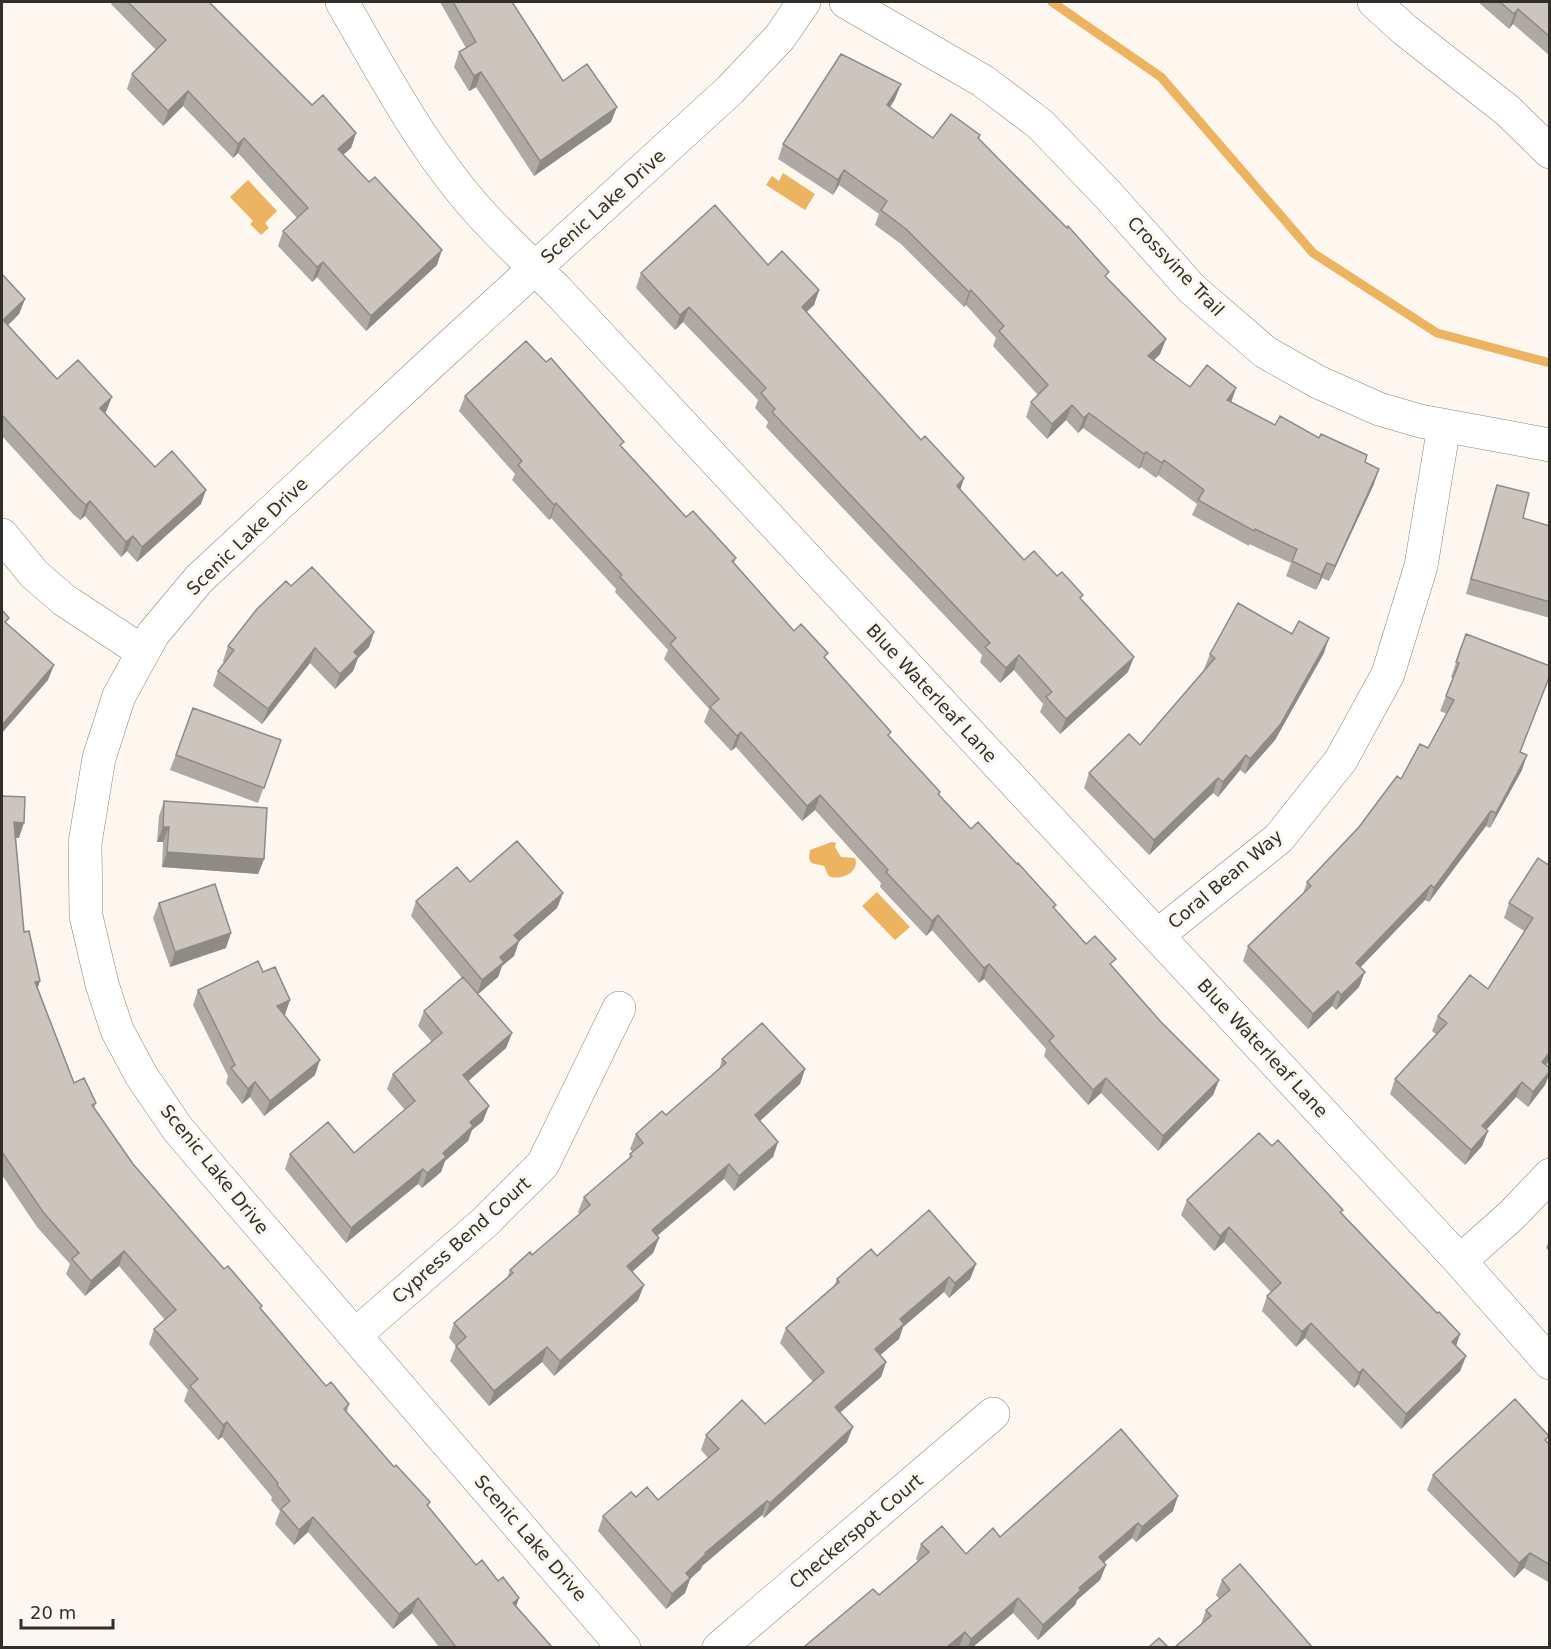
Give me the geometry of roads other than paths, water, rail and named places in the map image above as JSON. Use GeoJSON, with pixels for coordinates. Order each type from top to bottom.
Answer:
{"type":"FeatureCollection","features":[{"type":"Feature","properties":{"kind":"street","name":"Blue Waterleaf Lane"},"geometry":{"type":"LineString","coordinates":[[342,2],[433,154],[482,216],[535,267],[1158,935],[1460,1261],[1550,1363]]}},
{"type":"Feature","properties":{"kind":"street","name":"Scenic Lake Drive"},"geometry":{"type":"LineString","coordinates":[[624,1647],[177,1128],[141,1075],[117,1030],[102,984],[86,916],[85,843],[99,758],[119,696],[153,634],[199,579],[535,267],[730,90],[780,37],[804,2]]}},
{"type":"Feature","properties":{"kind":"street","name":"Crossvine Trail"},"geometry":{"type":"LineString","coordinates":[[846,2],[983,81],[1040,124],[1109,196],[1192,289],[1265,352],[1318,382],[1379,409],[1420,422],[1550,445]]}},
{"type":"Feature","properties":{"kind":"street"},"geometry":{"type":"LineString","coordinates":[[1374,2],[1405,30],[1507,110],[1550,152]]}},
{"type":"Feature","properties":{"kind":"street","name":"Coral Bean Way"},"geometry":{"type":"LineString","coordinates":[[1158,935],[1279,838],[1341,760],[1388,674],[1418,577],[1444,426]]}},
{"type":"Feature","properties":{"kind":"street"},"geometry":{"type":"LineString","coordinates":[[2,535],[34,574],[64,600],[143,652]]}},
{"type":"Feature","properties":{"kind":"street","name":"Cypress Bend Court"},"geometry":{"type":"LineString","coordinates":[[355,1335],[486,1222],[543,1164],[619,1008]]}},
{"type":"Feature","properties":{"kind":"street"},"geometry":{"type":"LineString","coordinates":[[1460,1261],[1512,1215],[1550,1175]]}},
{"type":"Feature","properties":{"kind":"street","name":"Checkerspot Court"},"geometry":{"type":"LineString","coordinates":[[719,1647],[993,1414]]}},
{"type":"Feature","properties":{"kind":"waterway"},"geometry":{"type":"LineString","coordinates":[[1052,2],[1161,77],[1313,253],[1437,333],[1550,363]]}}]}
